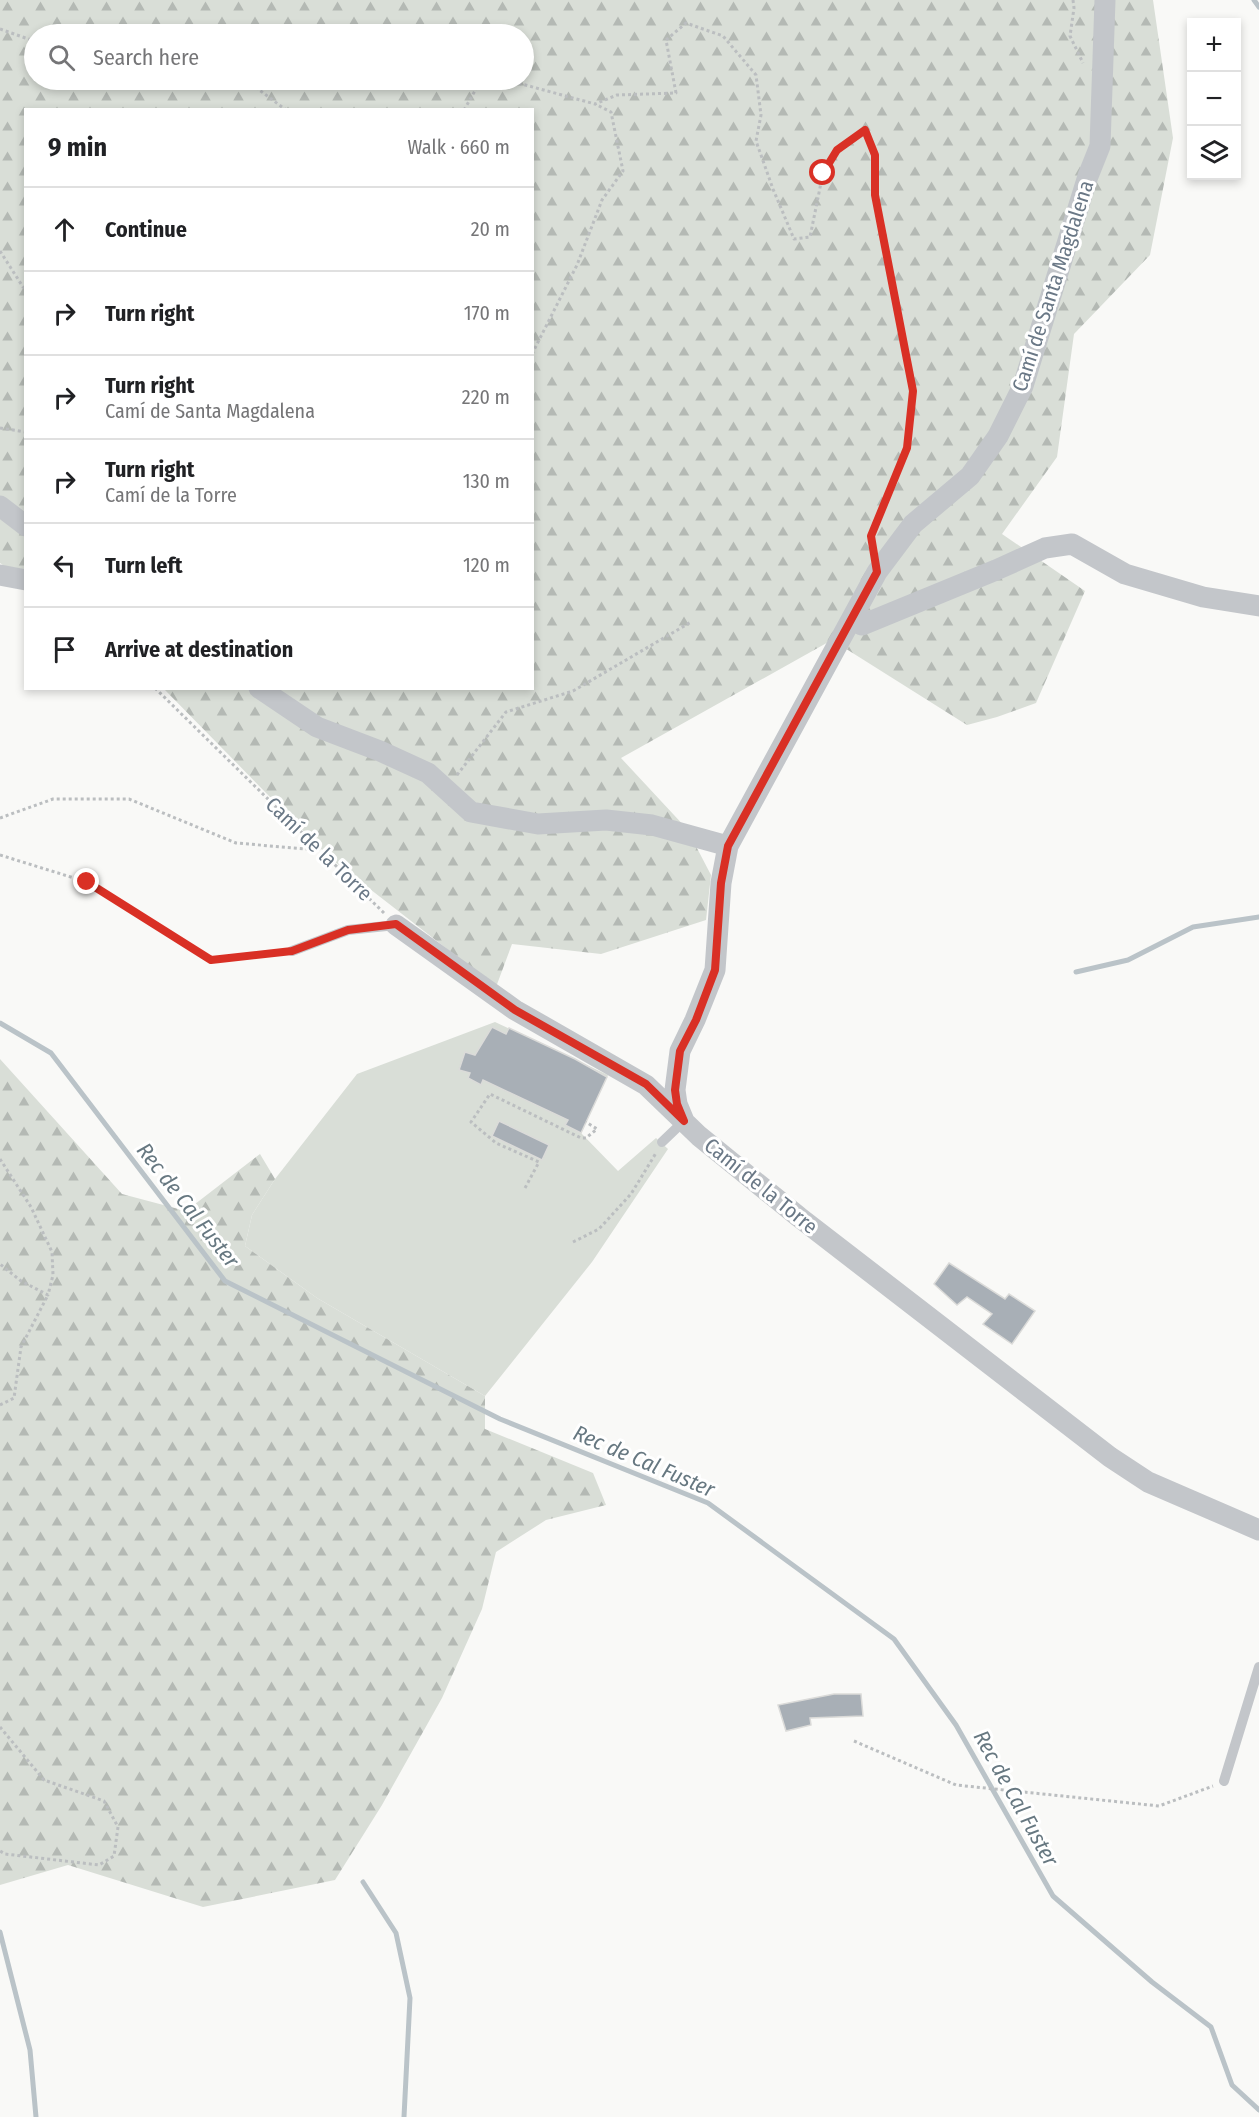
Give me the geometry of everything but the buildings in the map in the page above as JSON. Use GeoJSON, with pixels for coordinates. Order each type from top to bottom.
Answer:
{"type":"FeatureCollection","features":[{"type":"Feature","properties":{"kind":"street","name":"Camí de Santa Magdalena"},"geometry":{"type":"LineString","coordinates":[[684,1121],[677,1104],[675,1090],[680,1051],[696,1020],[715,970],[721,883],[728,846],[877,572],[913,524],[970,477],[998,436],[1023,386],[1088,176],[1100,146],[1105,0]]}},
{"type":"Feature","properties":{"kind":"street"},"geometry":{"type":"LineString","coordinates":[[0,506],[24,524]]}},
{"type":"Feature","properties":{"kind":"street"},"geometry":{"type":"LineString","coordinates":[[852,620],[862,626],[1045,548],[1072,544],[1125,574],[1203,597],[1259,606]]}},
{"type":"Feature","properties":{"kind":"street"},"geometry":{"type":"LineString","coordinates":[[0,574],[24,580]]}},
{"type":"Feature","properties":{"kind":"street"},"geometry":{"type":"LineString","coordinates":[[262,690],[317,727],[380,751],[428,773],[471,812],[538,824],[606,820],[652,825],[728,846]]}},
{"type":"Feature","properties":{"kind":"street","name":"Camí de la Torre"},"geometry":{"type":"LineString","coordinates":[[396,924],[515,1010],[646,1084],[699,1136],[799,1217],[1110,1457],[1148,1482],[1259,1530]]}},
{"type":"Feature","properties":{"kind":"lane"},"geometry":{"type":"LineString","coordinates":[[292,951],[348,930],[396,924]]}},
{"type":"Feature","properties":{"kind":"lane"},"geometry":{"type":"LineString","coordinates":[[662,1142],[684,1121]]}},
{"type":"Feature","properties":{"kind":"lane"},"geometry":{"type":"LineString","coordinates":[[1224,1781],[1259,1666]]}},
{"type":"Feature","properties":{"kind":"path"},"geometry":{"type":"LineString","coordinates":[[1073,0],[1070,36],[1082,61],[1101,81]]}},
{"type":"Feature","properties":{"kind":"path"},"geometry":{"type":"LineString","coordinates":[[595,104],[617,95],[676,93],[666,40],[686,23],[723,36],[756,75],[761,115],[756,141],[794,239],[810,237],[823,173],[837,150],[865,130],[875,155],[875,195],[913,391],[907,448],[871,536],[877,572]]}},
{"type":"Feature","properties":{"kind":"path"},"geometry":{"type":"LineString","coordinates":[[0,30],[24,38]]}},
{"type":"Feature","properties":{"kind":"path"},"geometry":{"type":"LineString","coordinates":[[534,87],[595,104],[611,112],[623,171],[602,200],[577,265],[534,350]]}},
{"type":"Feature","properties":{"kind":"path"},"geometry":{"type":"LineString","coordinates":[[259,90],[283,108]]}},
{"type":"Feature","properties":{"kind":"path"},"geometry":{"type":"LineString","coordinates":[[465,108],[475,90]]}},
{"type":"Feature","properties":{"kind":"path"},"geometry":{"type":"LineString","coordinates":[[0,251],[24,287]]}},
{"type":"Feature","properties":{"kind":"path"},"geometry":{"type":"LineString","coordinates":[[0,428],[24,432]]}},
{"type":"Feature","properties":{"kind":"path"},"geometry":{"type":"LineString","coordinates":[[446,789],[506,712],[573,691],[691,622]]}},
{"type":"Feature","properties":{"kind":"path","name":"Camí de la Torre"},"geometry":{"type":"LineString","coordinates":[[156,690],[396,924]]}},
{"type":"Feature","properties":{"kind":"path"},"geometry":{"type":"LineString","coordinates":[[0,818],[53,800],[129,799],[236,843],[320,850]]}},
{"type":"Feature","properties":{"kind":"path"},"geometry":{"type":"LineString","coordinates":[[0,855],[87,882],[211,960],[292,951]]}},
{"type":"Feature","properties":{"kind":"path"},"geometry":{"type":"LineString","coordinates":[[525,1188],[539,1162],[496,1143],[471,1122],[490,1094],[581,1138],[586,1138],[597,1129],[586,1122]]}},
{"type":"Feature","properties":{"kind":"path"},"geometry":{"type":"LineString","coordinates":[[573,1242],[599,1229],[631,1194],[662,1142]]}},
{"type":"Feature","properties":{"kind":"path"},"geometry":{"type":"LineString","coordinates":[[0,1159],[31,1207],[52,1252],[53,1275],[48,1295],[21,1347],[14,1398],[0,1405]]}},
{"type":"Feature","properties":{"kind":"path"},"geometry":{"type":"LineString","coordinates":[[0,1264],[21,1281],[48,1295]]}},
{"type":"Feature","properties":{"kind":"path"},"geometry":{"type":"LineString","coordinates":[[0,1726],[44,1780],[104,1801],[118,1827],[114,1856],[99,1865],[5,1854],[0,1851]]}},
{"type":"Feature","properties":{"kind":"path"},"geometry":{"type":"LineString","coordinates":[[854,1741],[956,1785],[1159,1806],[1224,1781]]}},
{"type":"Feature","properties":{"kind":"green space"},"geometry":{"type":"Polygon","coordinates":[[[0,0],[1153,0],[1173,138],[1150,255],[1074,334],[1057,457],[1002,534],[1085,591],[1036,703],[967,725],[832,640],[621,758],[687,829],[711,875],[706,920],[601,954],[512,944],[496,987],[330,858],[165,690],[534,690],[534,108],[24,108],[24,579],[0,563],[0,0]]]}},
{"type":"Feature","properties":{"kind":"green space"},"geometry":{"type":"Polygon","coordinates":[[[495,1022],[608,1075],[581,1133],[618,1171],[656,1138],[668,1149],[592,1262],[485,1396],[317,1298],[245,1246],[252,1215],[275,1179],[357,1074],[495,1022]]]}},
{"type":"Feature","properties":{"kind":"green space"},"geometry":{"type":"Polygon","coordinates":[[[0,1059],[122,1194],[186,1211],[260,1154],[275,1179],[252,1215],[245,1246],[317,1298],[485,1396],[485,1429],[593,1473],[606,1505],[546,1520],[496,1552],[482,1609],[442,1698],[382,1805],[335,1880],[203,1907],[68,1865],[0,1885],[0,1059]]]}},
{"type":"Feature","properties":{"kind":"waterway"},"geometry":{"type":"LineString","coordinates":[[1254,0],[1259,7]]}},
{"type":"Feature","properties":{"kind":"waterway"},"geometry":{"type":"LineString","coordinates":[[1076,972],[1128,960],[1193,927],[1259,917]]}},
{"type":"Feature","properties":{"kind":"waterway","name":"Rec de Cal Fuster"},"geometry":{"type":"LineString","coordinates":[[0,1023],[51,1053],[225,1281],[500,1419],[708,1503],[894,1639],[956,1725],[1053,1896],[1152,1982],[1211,2027],[1232,2085],[1259,2110]]}},
{"type":"Feature","properties":{"kind":"waterway"},"geometry":{"type":"LineString","coordinates":[[363,1882],[396,1933],[410,1998],[404,2117]]}},
{"type":"Feature","properties":{"kind":"waterway"},"geometry":{"type":"LineString","coordinates":[[0,1932],[30,2050],[36,2117]]}},
{"type":"Feature","properties":{"kind":"route"},"geometry":{"type":"LineString","coordinates":[[87,882],[211,960],[292,951],[348,930],[396,924],[515,1010],[646,1084],[684,1121],[677,1104],[675,1090],[680,1051],[696,1020],[715,970],[720,927],[721,883],[728,846],[877,572],[871,536],[907,448],[913,391],[875,195],[875,155],[865,130],[837,150],[823,173]]}}]}
